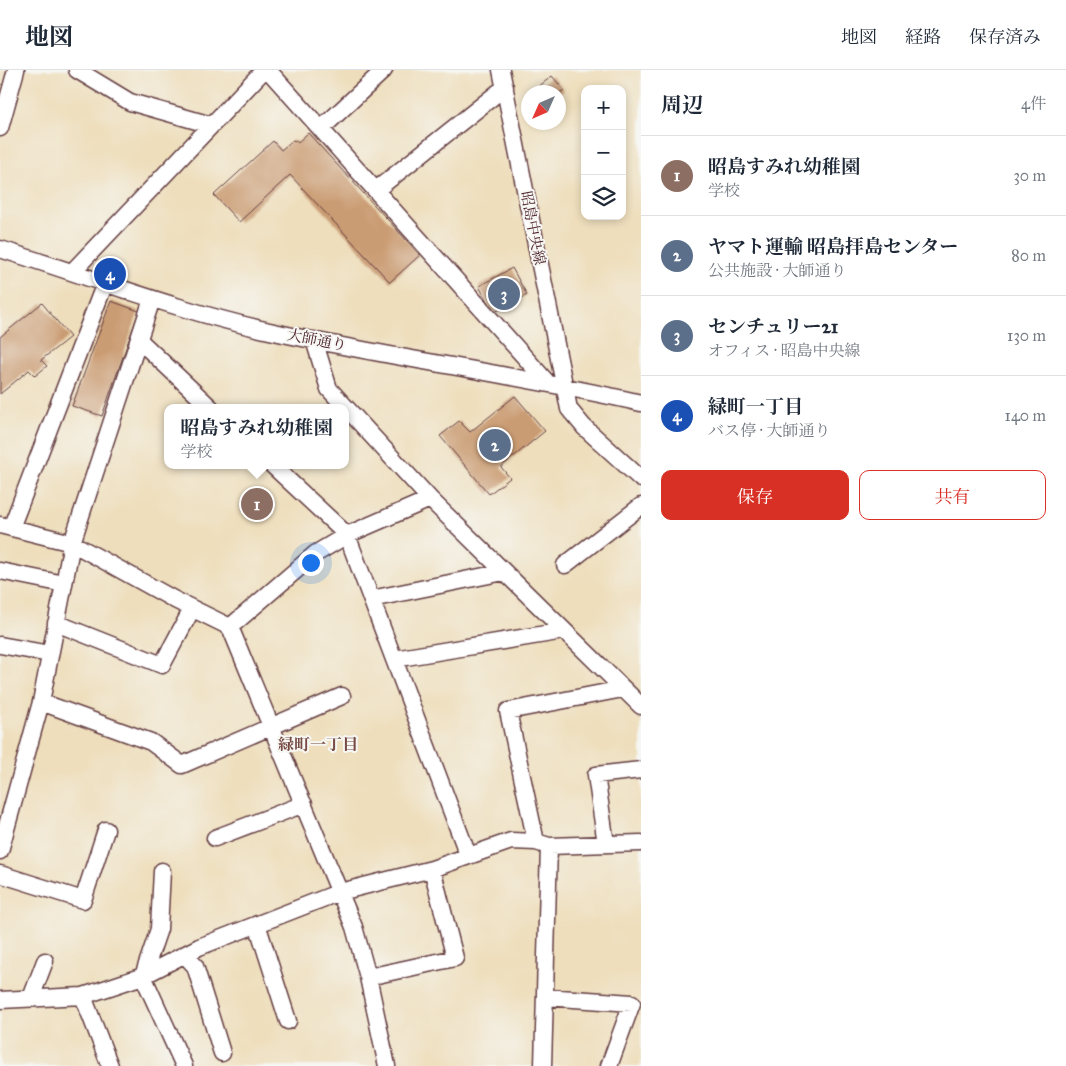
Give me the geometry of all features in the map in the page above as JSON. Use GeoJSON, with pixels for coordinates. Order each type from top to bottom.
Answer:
{"type":"FeatureCollection","features":[{"type":"Feature","properties":{"kind":"street"},"geometry":{"type":"LineString","coordinates":[[0,128],[16,70]]}},
{"type":"Feature","properties":{"kind":"street"},"geometry":{"type":"LineString","coordinates":[[77,70],[130,102],[211,126]]}},
{"type":"Feature","properties":{"kind":"street"},"geometry":{"type":"LineString","coordinates":[[321,129],[384,70]]}},
{"type":"Feature","properties":{"kind":"street","name":"昭島中央線"},"geometry":{"type":"LineString","coordinates":[[501,70],[569,409],[584,427],[641,479]]}},
{"type":"Feature","properties":{"kind":"street"},"geometry":{"type":"LineString","coordinates":[[73,271],[211,126],[272,72],[546,381]]}},
{"type":"Feature","properties":{"kind":"street"},"geometry":{"type":"LineString","coordinates":[[376,190],[504,87]]}},
{"type":"Feature","properties":{"kind":"street","name":"大師通り"},"geometry":{"type":"LineString","coordinates":[[0,249],[73,271],[152,299],[273,332],[546,381],[641,403]]}},
{"type":"Feature","properties":{"kind":"street"},"geometry":{"type":"LineString","coordinates":[[105,283],[6,527],[72,543],[192,609],[230,627],[354,927],[368,977],[387,1066]]}},
{"type":"Feature","properties":{"kind":"street"},"geometry":{"type":"LineString","coordinates":[[0,851],[5,818],[40,702],[72,543],[152,299]]}},
{"type":"Feature","properties":{"kind":"street"},"geometry":{"type":"LineString","coordinates":[[139,340],[207,404]]}},
{"type":"Feature","properties":{"kind":"street"},"geometry":{"type":"LineString","coordinates":[[314,340],[329,388],[344,404]]}},
{"type":"Feature","properties":{"kind":"street"},"geometry":{"type":"LineString","coordinates":[[349,410],[430,499],[641,706]]}},
{"type":"Feature","properties":{"kind":"street"},"geometry":{"type":"LineString","coordinates":[[276,469],[347,535],[468,855]]}},
{"type":"Feature","properties":{"kind":"street"},"geometry":{"type":"LineString","coordinates":[[230,627],[315,554],[347,535],[430,499]]}},
{"type":"Feature","properties":{"kind":"street"},"geometry":{"type":"LineString","coordinates":[[565,565],[641,506]]}},
{"type":"Feature","properties":{"kind":"street"},"geometry":{"type":"LineString","coordinates":[[0,571],[64,584]]}},
{"type":"Feature","properties":{"kind":"street"},"geometry":{"type":"LineString","coordinates":[[371,599],[504,572]]}},
{"type":"Feature","properties":{"kind":"street"},"geometry":{"type":"LineString","coordinates":[[56,623],[162,665],[192,609]]}},
{"type":"Feature","properties":{"kind":"street"},"geometry":{"type":"LineString","coordinates":[[394,659],[564,631]]}},
{"type":"Feature","properties":{"kind":"street"},"geometry":{"type":"LineString","coordinates":[[0,645],[50,654]]}},
{"type":"Feature","properties":{"kind":"street"},"geometry":{"type":"LineString","coordinates":[[543,1066],[545,997],[542,844],[508,712],[623,689]]}},
{"type":"Feature","properties":{"kind":"street"},"geometry":{"type":"LineString","coordinates":[[40,702],[152,742],[182,765],[342,696]]}},
{"type":"Feature","properties":{"kind":"street"},"geometry":{"type":"LineString","coordinates":[[606,844],[596,775],[641,770]]}},
{"type":"Feature","properties":{"kind":"street"},"geometry":{"type":"LineString","coordinates":[[215,838],[304,804]]}},
{"type":"Feature","properties":{"kind":"street"},"geometry":{"type":"LineString","coordinates":[[0,874],[83,900],[106,830]]}},
{"type":"Feature","properties":{"kind":"street"},"geometry":{"type":"LineString","coordinates":[[0,1000],[83,996],[143,976],[199,947],[340,892],[432,869],[468,855],[511,842],[542,844],[641,843]]}},
{"type":"Feature","properties":{"kind":"street"},"geometry":{"type":"LineString","coordinates":[[368,977],[455,958],[432,869]]}},
{"type":"Feature","properties":{"kind":"street"},"geometry":{"type":"LineString","coordinates":[[162,871],[159,930],[143,976],[184,1066]]}},
{"type":"Feature","properties":{"kind":"street"},"geometry":{"type":"LineString","coordinates":[[257,924],[288,1021]]}},
{"type":"Feature","properties":{"kind":"street"},"geometry":{"type":"LineString","coordinates":[[185,955],[195,966],[222,1053]]}},
{"type":"Feature","properties":{"kind":"street"},"geometry":{"type":"LineString","coordinates":[[31,998],[45,961]]}},
{"type":"Feature","properties":{"kind":"street"},"geometry":{"type":"LineString","coordinates":[[83,996],[110,1066]]}},
{"type":"Feature","properties":{"kind":"street"},"geometry":{"type":"LineString","coordinates":[[545,997],[632,1003],[609,1066]]}},
{"type":"Feature","properties":{"kind":"building"},"geometry":{"type":"Polygon","coordinates":[[[552,76],[560,85],[541,85],[552,76]]]}},
{"type":"Feature","properties":{"kind":"building"},"geometry":{"type":"Polygon","coordinates":[[[308,133],[420,255],[390,282],[290,175],[239,222],[214,195],[273,141],[281,150],[293,140],[298,142],[308,133]]]}},
{"type":"Feature","properties":{"kind":"building"},"geometry":{"type":"Polygon","coordinates":[[[512,268],[527,295],[493,313],[479,286],[512,268]]]}},
{"type":"Feature","properties":{"kind":"building"},"geometry":{"type":"Polygon","coordinates":[[[111,301],[139,311],[102,416],[72,406],[111,301]]]}},
{"type":"Feature","properties":{"kind":"building"},"geometry":{"type":"Polygon","coordinates":[[[42,303],[70,337],[41,360],[47,366],[35,376],[29,370],[0,394],[0,337],[42,303]]]}},
{"type":"Feature","properties":{"kind":"building"},"geometry":{"type":"Polygon","coordinates":[[[515,396],[545,431],[501,467],[510,478],[489,494],[440,436],[459,421],[470,432],[515,396]]]}},
{"type":"Feature","properties":{"kind":"place","name":"緑町一丁目"},"geometry":{"type":"Point","coordinates":[110,274]}},
{"type":"Feature","properties":{"kind":"place","name":"センチュリー21"},"geometry":{"type":"Point","coordinates":[504,294]}},
{"type":"Feature","properties":{"kind":"place","name":"ヤマト運輸 昭島拝島センター"},"geometry":{"type":"Point","coordinates":[495,445]}},
{"type":"Feature","properties":{"kind":"place","name":"昭島すみれ幼稚園"},"geometry":{"type":"Point","coordinates":[257,504]}},
{"type":"Feature","properties":{"kind":"district","name":"緑町一丁目"},"geometry":{"type":"Point","coordinates":[318,744]}}]}
